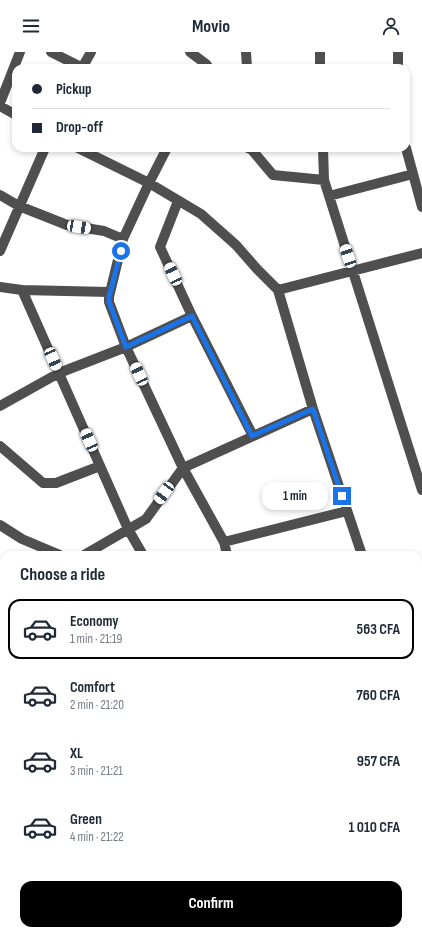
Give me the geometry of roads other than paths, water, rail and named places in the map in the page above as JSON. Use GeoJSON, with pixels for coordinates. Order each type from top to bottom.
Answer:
{"type":"FeatureCollection","features":[{"type":"Feature","properties":{"kind":"street"},"geometry":{"type":"LineString","coordinates":[[15,64],[20,52]]}},
{"type":"Feature","properties":{"kind":"street"},"geometry":{"type":"LineString","coordinates":[[50,52],[75,64]]}},
{"type":"Feature","properties":{"kind":"street"},"geometry":{"type":"LineString","coordinates":[[85,64],[91,52]]}},
{"type":"Feature","properties":{"kind":"street"},"geometry":{"type":"LineString","coordinates":[[190,52],[206,64]]}},
{"type":"Feature","properties":{"kind":"street"},"geometry":{"type":"LineString","coordinates":[[246,52],[247,64]]}},
{"type":"Feature","properties":{"kind":"street"},"geometry":{"type":"LineString","coordinates":[[320,52],[320,64]]}},
{"type":"Feature","properties":{"kind":"street"},"geometry":{"type":"LineString","coordinates":[[398,52],[398,64]]}},
{"type":"Feature","properties":{"kind":"street"},"geometry":{"type":"LineString","coordinates":[[0,103],[12,72]]}},
{"type":"Feature","properties":{"kind":"street"},"geometry":{"type":"LineString","coordinates":[[0,106],[12,113]]}},
{"type":"Feature","properties":{"kind":"street"},"geometry":{"type":"LineString","coordinates":[[0,251],[43,152]]}},
{"type":"Feature","properties":{"kind":"street"},"geometry":{"type":"LineString","coordinates":[[86,152],[148,183],[201,214],[236,245],[278,290],[313,409],[361,551]]}},
{"type":"Feature","properties":{"kind":"street"},"geometry":{"type":"LineString","coordinates":[[165,152],[148,183],[123,239],[118,264],[109,292],[109,302],[126,347],[183,468],[224,542],[226,551]]}},
{"type":"Feature","properties":{"kind":"street"},"geometry":{"type":"LineString","coordinates":[[254,152],[273,175],[324,180]]}},
{"type":"Feature","properties":{"kind":"street"},"geometry":{"type":"LineString","coordinates":[[323,152],[324,180],[422,490]]}},
{"type":"Feature","properties":{"kind":"street"},"geometry":{"type":"LineString","coordinates":[[407,152],[422,207]]}},
{"type":"Feature","properties":{"kind":"street"},"geometry":{"type":"LineString","coordinates":[[329,196],[413,174]]}},
{"type":"Feature","properties":{"kind":"street"},"geometry":{"type":"LineString","coordinates":[[0,195],[19,206],[67,225],[104,231],[123,239]]}},
{"type":"Feature","properties":{"kind":"street"},"geometry":{"type":"LineString","coordinates":[[178,201],[160,247],[192,316],[252,436]]}},
{"type":"Feature","properties":{"kind":"street"},"geometry":{"type":"LineString","coordinates":[[278,290],[353,272],[422,253]]}},
{"type":"Feature","properties":{"kind":"street"},"geometry":{"type":"LineString","coordinates":[[0,288],[109,292]]}},
{"type":"Feature","properties":{"kind":"street"},"geometry":{"type":"LineString","coordinates":[[22,290],[128,529],[141,551]]}},
{"type":"Feature","properties":{"kind":"street"},"geometry":{"type":"LineString","coordinates":[[0,406],[59,373],[126,347],[192,316]]}},
{"type":"Feature","properties":{"kind":"street"},"geometry":{"type":"LineString","coordinates":[[91,551],[146,518],[183,468],[313,409]]}},
{"type":"Feature","properties":{"kind":"street"},"geometry":{"type":"LineString","coordinates":[[0,446],[43,483],[56,483],[100,466]]}},
{"type":"Feature","properties":{"kind":"street"},"geometry":{"type":"LineString","coordinates":[[224,542],[347,511]]}},
{"type":"Feature","properties":{"kind":"street"},"geometry":{"type":"LineString","coordinates":[[0,525],[22,539],[50,551]]}}]}
